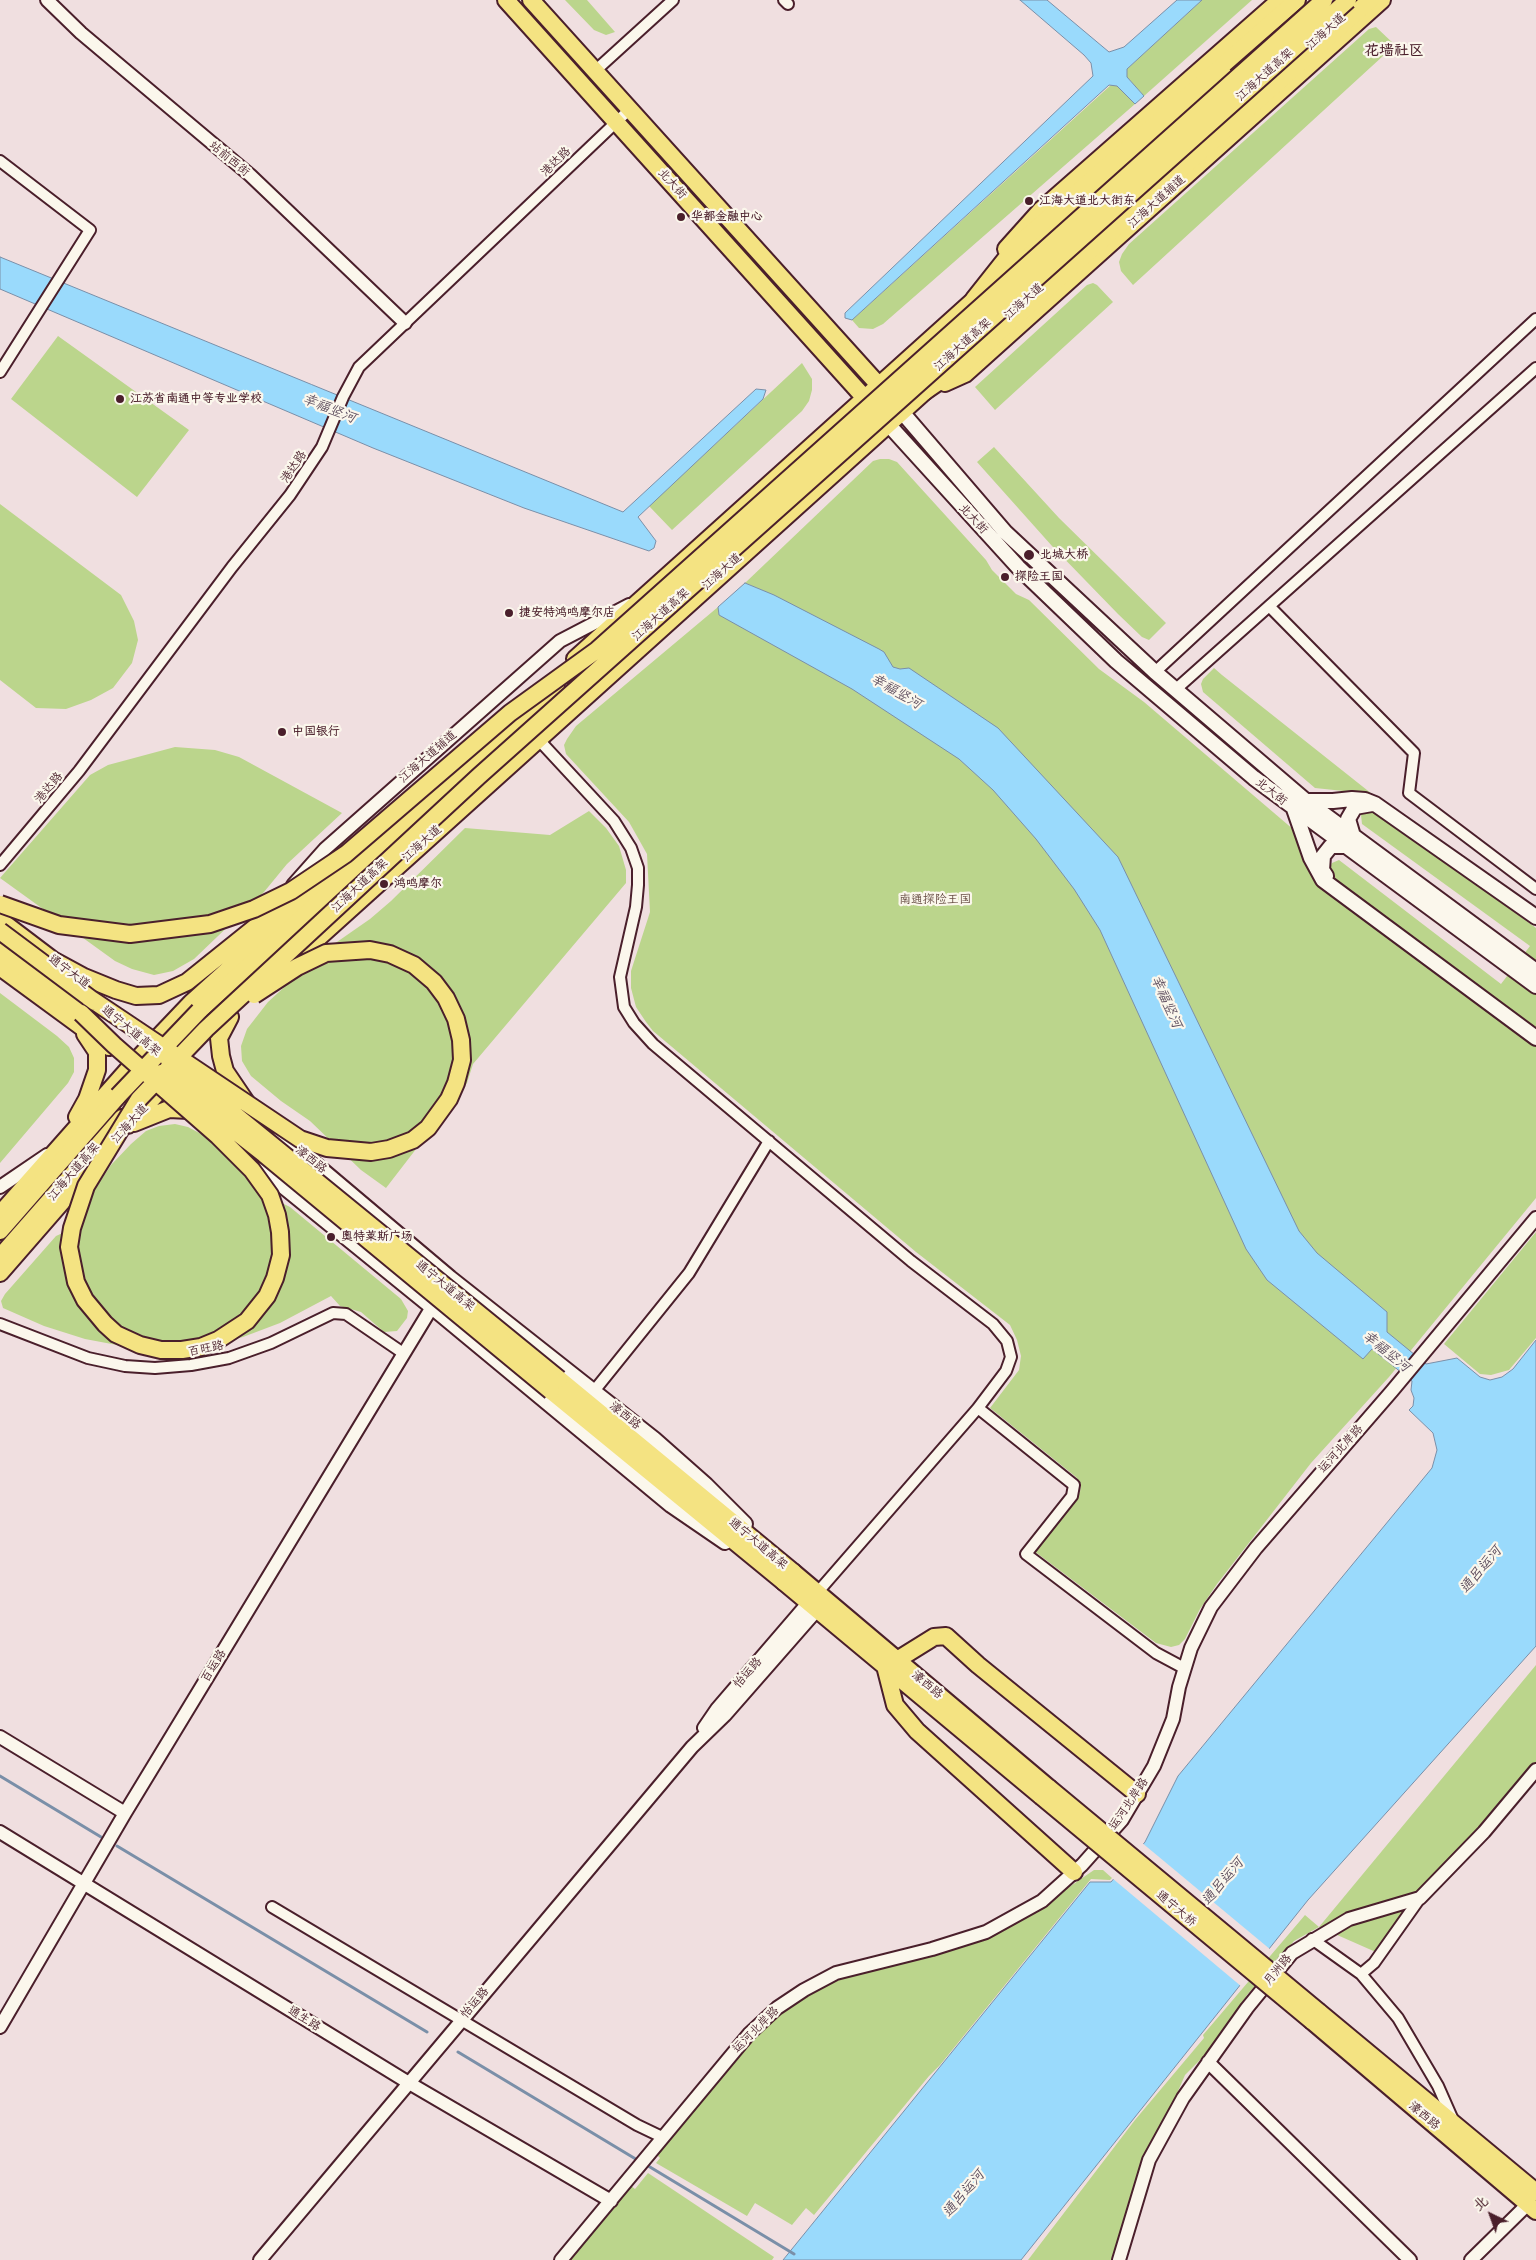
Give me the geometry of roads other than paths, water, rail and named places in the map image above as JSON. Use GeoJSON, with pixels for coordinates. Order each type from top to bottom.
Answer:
{"type":"FeatureCollection","features":[{"type":"Feature","properties":{"kind":"main road","name":"北大街"},"geometry":{"type":"LineString","coordinates":[[506,0],[1018,567],[1102,648],[1254,778],[1300,805],[1511,959]]}},
{"type":"Feature","properties":{"kind":"main road","name":"北大街"},"geometry":{"type":"LineString","coordinates":[[531,0],[878,384],[1005,532],[1300,805]]}},
{"type":"Feature","properties":{"kind":"main road"},"geometry":{"type":"LineString","coordinates":[[974,299],[1040,210],[1280,0]]}},
{"type":"Feature","properties":{"kind":"main road"},"geometry":{"type":"LineString","coordinates":[[1014,243],[1297,0]]}},
{"type":"Feature","properties":{"kind":"main road"},"geometry":{"type":"LineString","coordinates":[[0,1214],[132,1065],[191,1003],[643,598],[878,384],[1308,0]]}},
{"type":"Feature","properties":{"kind":"main road","name":"江海大道高架"},"geometry":{"type":"LineString","coordinates":[[0,1230],[118,1096],[199,1011],[597,650],[1324,0]]}},
{"type":"Feature","properties":{"kind":"main road","name":"江海大道高架"},"geometry":{"type":"LineString","coordinates":[[0,1257],[139,1099],[206,1029],[479,776],[1348,0]]}},
{"type":"Feature","properties":{"kind":"main road","name":"江海大道"},"geometry":{"type":"LineString","coordinates":[[0,1273],[124,1129],[186,1060],[230,1017],[1361,0]]}},
{"type":"Feature","properties":{"kind":"main road"},"geometry":{"type":"LineString","coordinates":[[924,392],[959,368],[1370,0]]}},
{"type":"Feature","properties":{"kind":"main road","name":"江海大道辅道"},"geometry":{"type":"LineString","coordinates":[[924,392],[965,374],[1382,0]]}},
{"type":"Feature","properties":{"kind":"main road"},"geometry":{"type":"LineString","coordinates":[[0,904],[59,925],[130,934],[210,924],[254,909],[292,891],[346,854],[510,714],[597,650]]}},
{"type":"Feature","properties":{"kind":"main road"},"geometry":{"type":"LineString","coordinates":[[1536,917],[1375,804],[1352,798],[1300,805],[1311,858],[1323,880],[1536,1038]]}},
{"type":"Feature","properties":{"kind":"main road"},"geometry":{"type":"LineString","coordinates":[[1335,890],[1322,870],[1323,856],[1331,846],[1350,841],[1348,819],[1355,807],[1375,804]]}},
{"type":"Feature","properties":{"kind":"main road"},"geometry":{"type":"LineString","coordinates":[[49,958],[84,977],[116,990],[136,996],[159,995],[187,982],[258,925],[332,875]]}},
{"type":"Feature","properties":{"kind":"main road","name":"通宁大道"},"geometry":{"type":"LineString","coordinates":[[0,920],[186,1060]]}},
{"type":"Feature","properties":{"kind":"main road","name":"通宁大道高架"},"geometry":{"type":"LineString","coordinates":[[0,932],[88,996],[788,1577]]}},
{"type":"Feature","properties":{"kind":"main road"},"geometry":{"type":"LineString","coordinates":[[88,996],[300,1139],[327,1148],[371,1152],[389,1149],[413,1140],[428,1128],[449,1099],[456,1083],[462,1060],[461,1040],[456,1019],[446,998],[434,982],[414,966],[390,954],[370,950],[340,951],[319,956],[297,967],[206,1029]]}},
{"type":"Feature","properties":{"kind":"main road","name":"通宁大道高架"},"geometry":{"type":"LineString","coordinates":[[0,951],[74,1015],[138,1054],[555,1385]]}},
{"type":"Feature","properties":{"kind":"main road"},"geometry":{"type":"LineString","coordinates":[[1511,959],[1536,971]]}},
{"type":"Feature","properties":{"kind":"main road"},"geometry":{"type":"LineString","coordinates":[[1511,959],[1536,986]]}},
{"type":"Feature","properties":{"kind":"main road"},"geometry":{"type":"LineString","coordinates":[[0,967],[74,1015],[218,1136],[252,1170],[270,1195],[280,1232],[281,1255],[275,1278],[267,1296],[247,1321],[218,1340],[201,1347],[182,1350],[162,1350],[140,1345],[116,1334],[95,1314],[76,1282],[69,1247],[72,1228],[86,1186],[139,1099]]}},
{"type":"Feature","properties":{"kind":"main road"},"geometry":{"type":"LineString","coordinates":[[74,1015],[162,1088]]}},
{"type":"Feature","properties":{"kind":"main road"},"geometry":{"type":"LineString","coordinates":[[61,1145],[88,1099],[97,1070],[97,1052],[74,1015]]}},
{"type":"Feature","properties":{"kind":"main road"},"geometry":{"type":"LineString","coordinates":[[230,1017],[219,1038],[221,1056],[225,1070],[233,1085],[255,1114]]}},
{"type":"Feature","properties":{"kind":"main road","name":"濠西路"},"geometry":{"type":"LineString","coordinates":[[186,1060],[255,1114],[450,1278],[654,1439],[706,1485],[788,1577],[815,1602],[1045,1792]]}},
{"type":"Feature","properties":{"kind":"main road","name":"濠西路"},"geometry":{"type":"LineString","coordinates":[[162,1088],[432,1307],[671,1505],[788,1577]]}},
{"type":"Feature","properties":{"kind":"main road"},"geometry":{"type":"LineString","coordinates":[[124,1129],[157,1112],[169,1109],[189,1110]]}},
{"type":"Feature","properties":{"kind":"main road"},"geometry":{"type":"LineString","coordinates":[[1074,1872],[917,1731],[895,1705],[891,1663],[934,1637],[946,1636],[978,1665],[1137,1794]]}},
{"type":"Feature","properties":{"kind":"main road","name":"通宁大桥"},"geometry":{"type":"LineString","coordinates":[[1045,1792],[1316,2016]]}},
{"type":"Feature","properties":{"kind":"main road","name":"濠西路"},"geometry":{"type":"LineString","coordinates":[[1316,2016],[1455,2125],[1533,2202]]}},
{"type":"Feature","properties":{"kind":"main road","name":"濠西路"},"geometry":{"type":"LineString","coordinates":[[1316,2016],[1533,2202]]}},
{"type":"Feature","properties":{"kind":"street","name":"站前西街"},"geometry":{"type":"LineString","coordinates":[[47,0],[88,39],[250,175],[405,323]]}},
{"type":"Feature","properties":{"kind":"street"},"geometry":{"type":"LineString","coordinates":[[595,71],[673,0]]}},
{"type":"Feature","properties":{"kind":"street","name":"港达路"},"geometry":{"type":"LineString","coordinates":[[0,865],[79,771],[232,567],[290,495],[322,448],[343,397],[359,368],[630,109]]}},
{"type":"Feature","properties":{"kind":"street"},"geometry":{"type":"LineString","coordinates":[[0,161],[90,230],[0,372]]}},
{"type":"Feature","properties":{"kind":"street"},"geometry":{"type":"LineString","coordinates":[[1155,672],[1536,319]]}},
{"type":"Feature","properties":{"kind":"street"},"geometry":{"type":"LineString","coordinates":[[1175,690],[1536,368]]}},
{"type":"Feature","properties":{"kind":"street","name":"江海大道辅道"},"geometry":{"type":"LineString","coordinates":[[247,952],[258,925],[325,849],[560,641],[643,598]]}},
{"type":"Feature","properties":{"kind":"street"},"geometry":{"type":"LineString","coordinates":[[1269,606],[1414,753],[1409,794],[1536,889]]}},
{"type":"Feature","properties":{"kind":"street"},"geometry":{"type":"LineString","coordinates":[[538,739],[614,821],[631,848],[638,868],[636,906],[623,956],[620,977],[624,1007],[634,1024],[652,1044],[911,1261],[993,1324],[1007,1341],[1011,1357],[1006,1372],[815,1602]]}},
{"type":"Feature","properties":{"kind":"street"},"geometry":{"type":"LineString","coordinates":[[594,1391],[689,1272],[769,1141]]}},
{"type":"Feature","properties":{"kind":"street"},"geometry":{"type":"LineString","coordinates":[[0,1187],[61,1145]]}},
{"type":"Feature","properties":{"kind":"street","name":"运河北岸路"},"geometry":{"type":"LineString","coordinates":[[561,2260],[749,2034],[777,2008],[804,1990],[836,1973],[932,1949],[986,1932],[1042,1902],[1074,1872],[1122,1820],[1154,1766],[1173,1719],[1184,1668],[1191,1648],[1210,1607],[1256,1548],[1392,1391],[1438,1333],[1536,1218]]}},
{"type":"Feature","properties":{"kind":"street","name":"百运路"},"geometry":{"type":"LineString","coordinates":[[0,2027],[126,1813],[432,1307]]}},
{"type":"Feature","properties":{"kind":"street","name":"百旺路"},"geometry":{"type":"LineString","coordinates":[[0,1324],[88,1358],[125,1366],[155,1368],[191,1365],[229,1358],[271,1343],[333,1313],[340,1313],[346,1314],[403,1353]]}},
{"type":"Feature","properties":{"kind":"street"},"geometry":{"type":"LineString","coordinates":[[978,1408],[1074,1485],[1072,1496],[1026,1554],[1156,1654],[1184,1668]]}},
{"type":"Feature","properties":{"kind":"street","name":"怡运路"},"geometry":{"type":"LineString","coordinates":[[260,2260],[692,1747],[717,1709],[815,1602]]}},
{"type":"Feature","properties":{"kind":"street"},"geometry":{"type":"LineString","coordinates":[[0,1737],[126,1813]]}},
{"type":"Feature","properties":{"kind":"street","name":"月洲路"},"geometry":{"type":"LineString","coordinates":[[1119,2260],[1149,2160],[1183,2098],[1247,2008],[1292,1953],[1312,1939],[1349,1919],[1420,1898],[1484,1832],[1536,1770]]}},
{"type":"Feature","properties":{"kind":"street","name":"通生路"},"geometry":{"type":"LineString","coordinates":[[0,1832],[409,2083],[611,2201]]}},
{"type":"Feature","properties":{"kind":"street"},"geometry":{"type":"LineString","coordinates":[[1360,1974],[1374,1963],[1420,1898]]}},
{"type":"Feature","properties":{"kind":"street"},"geometry":{"type":"LineString","coordinates":[[272,1907],[637,2125],[659,2142]]}},
{"type":"Feature","properties":{"kind":"street"},"geometry":{"type":"LineString","coordinates":[[1312,1939],[1360,1974],[1398,2018],[1438,2086],[1455,2125]]}},
{"type":"Feature","properties":{"kind":"street"},"geometry":{"type":"LineString","coordinates":[[1208,2062],[1410,2260]]}},
{"type":"Feature","properties":{"kind":"street"},"geometry":{"type":"LineString","coordinates":[[1472,2260],[1533,2202]]}},
{"type":"Feature","properties":{"kind":"water"},"geometry":{"type":"Polygon","coordinates":[[[1020,0],[1047,0],[1109,52],[1124,47],[1177,0],[1202,0],[1127,69],[1127,77],[1144,96],[1135,104],[1117,86],[1109,85],[852,320],[845,318],[845,313],[1093,76],[1091,63],[1084,55],[1020,0]]]}},
{"type":"Feature","properties":{"kind":"water","name":"幸福竖河"},"geometry":{"type":"Polygon","coordinates":[[[0,257],[623,512],[756,389],[766,390],[763,399],[638,517],[656,541],[654,548],[649,551],[524,508],[373,448],[0,289],[0,257]]]}},
{"type":"Feature","properties":{"kind":"water"},"geometry":{"type":"Polygon","coordinates":[[[745,583],[774,595],[879,649],[884,652],[893,667],[900,669],[909,668],[998,728],[1118,857],[1299,1231],[1317,1253],[1387,1312],[1387,1332],[1426,1364],[1457,1358],[1480,1377],[1490,1380],[1502,1377],[1513,1369],[1536,1340],[1536,1646],[1308,1900],[1021,2260],[783,2260],[1090,1882],[1111,1882],[1145,1842],[1178,1776],[1432,1468],[1437,1450],[1433,1433],[1409,1410],[1413,1406],[1414,1398],[1411,1390],[1412,1381],[1372,1349],[1363,1359],[1267,1280],[1246,1249],[1100,930],[1074,889],[1036,839],[993,790],[959,759],[852,689],[719,615],[718,607],[745,583]]]}},
{"type":"Feature","properties":{"kind":"waterway"},"geometry":{"type":"LineString","coordinates":[[0,1776],[101,1837]]}},
{"type":"Feature","properties":{"kind":"waterway"},"geometry":{"type":"LineString","coordinates":[[117,1846],[427,2032]]}},
{"type":"Feature","properties":{"kind":"waterway"},"geometry":{"type":"LineString","coordinates":[[458,2052],[639,2161]]}},
{"type":"Feature","properties":{"kind":"waterway"},"geometry":{"type":"LineString","coordinates":[[645,2164],[794,2254]]}},
{"type":"Feature","properties":{"kind":"place","name":"江海大道北大街东"},"geometry":{"type":"Point","coordinates":[1029,201]}},
{"type":"Feature","properties":{"kind":"place","name":"华都金融中心"},"geometry":{"type":"Point","coordinates":[681,217]}},
{"type":"Feature","properties":{"kind":"place","name":"江苏省南通中等专业学校"},"geometry":{"type":"Point","coordinates":[120,399]}},
{"type":"Feature","properties":{"kind":"place","name":"北城大桥"},"geometry":{"type":"Point","coordinates":[1029,555]}},
{"type":"Feature","properties":{"kind":"place","name":"探险王国"},"geometry":{"type":"Point","coordinates":[1005,577]}},
{"type":"Feature","properties":{"kind":"place","name":"捷安特鸿鸣摩尔店"},"geometry":{"type":"Point","coordinates":[509,613]}},
{"type":"Feature","properties":{"kind":"place","name":"中国银行"},"geometry":{"type":"Point","coordinates":[282,732]}},
{"type":"Feature","properties":{"kind":"place","name":"鸿鸣摩尔"},"geometry":{"type":"Point","coordinates":[384,884]}},
{"type":"Feature","properties":{"kind":"place","name":"奥特莱斯广场"},"geometry":{"type":"Point","coordinates":[331,1237]}},
{"type":"Feature","properties":{"kind":"district","name":"花墙社区"},"geometry":{"type":"Point","coordinates":[1394,51]}},
{"type":"Feature","properties":{"kind":"park label","name":"南通探险王国"},"geometry":{"type":"Point","coordinates":[935,900]}},
{"type":"Feature","properties":{"kind":"water label","name":"通吕运河"},"geometry":{"type":"Point","coordinates":[1481,1570]}},
{"type":"Feature","properties":{"kind":"water label","name":"通吕运河"},"geometry":{"type":"Point","coordinates":[1223,1882]}},
{"type":"Feature","properties":{"kind":"water label","name":"通吕运河"},"geometry":{"type":"Point","coordinates":[964,2194]}}]}
